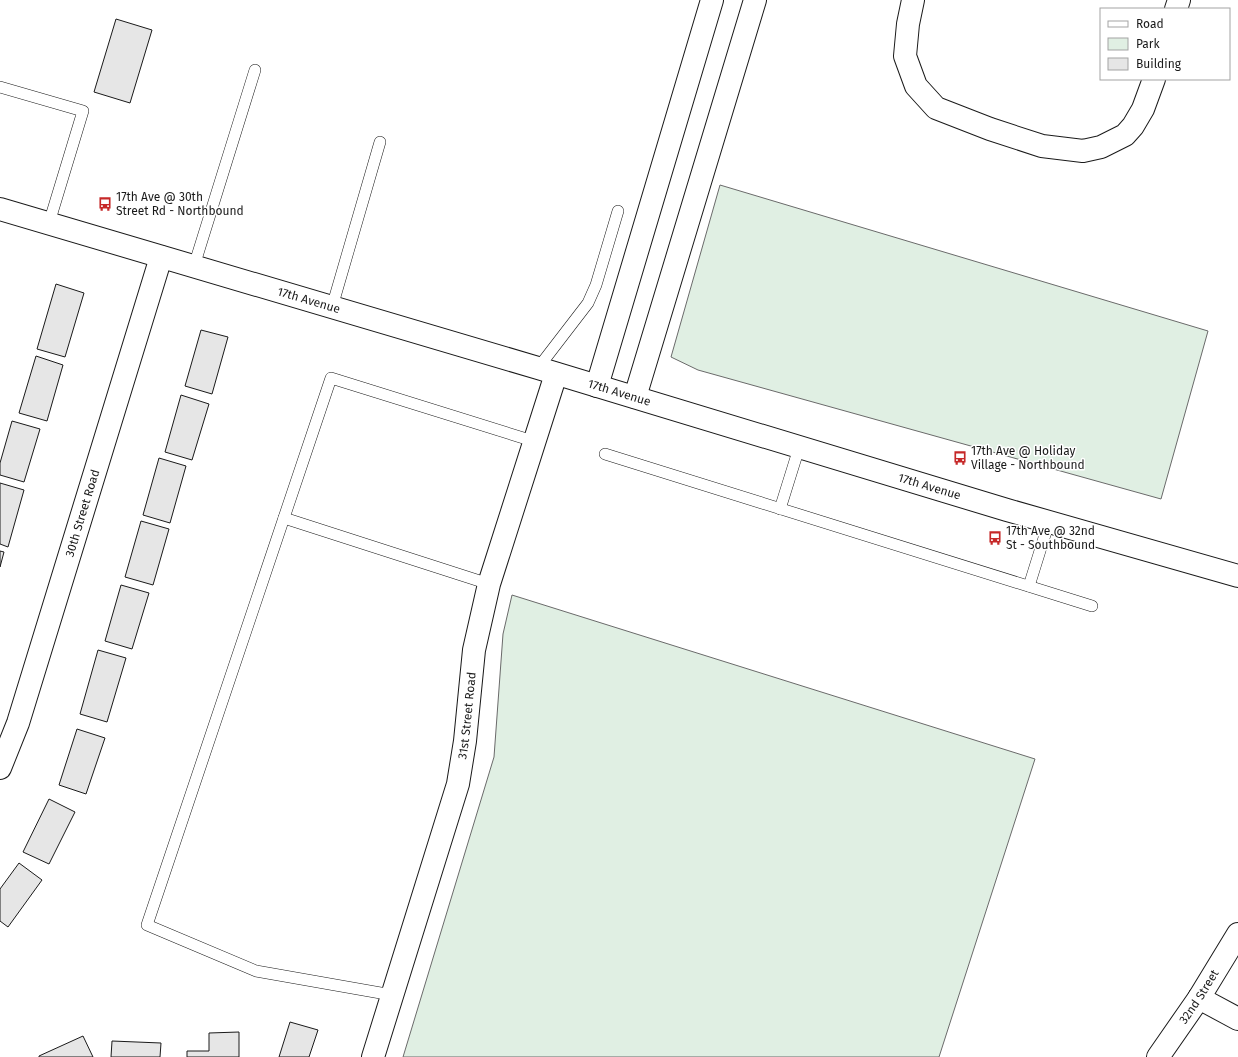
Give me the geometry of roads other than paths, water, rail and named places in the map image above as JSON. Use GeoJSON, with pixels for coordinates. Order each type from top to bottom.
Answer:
{"type":"FeatureCollection","features":[{"type":"Feature","properties":{"kind":"street"},"geometry":{"type":"LineString","coordinates":[[597,386],[712,0]]}},
{"type":"Feature","properties":{"kind":"street"},"geometry":{"type":"LineString","coordinates":[[635,397],[755,0]]}},
{"type":"Feature","properties":{"kind":"street"},"geometry":{"type":"LineString","coordinates":[[913,0],[908,24],[905,56],[916,86],[936,108],[990,129],[1042,146],[1083,151],[1101,147],[1125,135],[1133,126],[1143,109],[1154,80]]}},
{"type":"Feature","properties":{"kind":"street","name":"17th Avenue"},"geometry":{"type":"LineString","coordinates":[[0,209],[635,397],[799,448],[1238,576]]}},
{"type":"Feature","properties":{"kind":"street","name":"30th Street Road"},"geometry":{"type":"LineString","coordinates":[[0,768],[18,723],[162,256]]}},
{"type":"Feature","properties":{"kind":"street","name":"31st Street Road"},"geometry":{"type":"LineString","coordinates":[[373,1057],[458,784],[466,734],[474,650],[488,584],[533,441],[547,371]]}},
{"type":"Feature","properties":{"kind":"street","name":"32nd Street"},"geometry":{"type":"LineString","coordinates":[[1158,1057],[1199,998],[1238,934]]}},
{"type":"Feature","properties":{"kind":"street"},"geometry":{"type":"LineString","coordinates":[[1199,998],[1238,1018]]}},
{"type":"Feature","properties":{"kind":"lane"},"geometry":{"type":"LineString","coordinates":[[194,266],[255,70]]}},
{"type":"Feature","properties":{"kind":"lane"},"geometry":{"type":"LineString","coordinates":[[0,87],[83,111],[49,223]]}},
{"type":"Feature","properties":{"kind":"lane"},"geometry":{"type":"LineString","coordinates":[[332,307],[380,142]]}},
{"type":"Feature","properties":{"kind":"lane"},"geometry":{"type":"LineString","coordinates":[[547,371],[588,303],[596,285],[618,211]]}},
{"type":"Feature","properties":{"kind":"lane"},"geometry":{"type":"LineString","coordinates":[[392,995],[256,971],[147,925],[331,378],[533,441]]}},
{"type":"Feature","properties":{"kind":"lane"},"geometry":{"type":"LineString","coordinates":[[780,508],[799,448]]}},
{"type":"Feature","properties":{"kind":"lane"},"geometry":{"type":"LineString","coordinates":[[605,454],[1092,606]]}},
{"type":"Feature","properties":{"kind":"lane"},"geometry":{"type":"LineString","coordinates":[[284,518],[488,584]]}},
{"type":"Feature","properties":{"kind":"lane"},"geometry":{"type":"LineString","coordinates":[[1029,586],[1049,522]]}},
{"type":"Feature","properties":{"kind":"place","name":"17th Ave @ 30th Street Rd - Northbound"},"geometry":{"type":"Point","coordinates":[105,204]}},
{"type":"Feature","properties":{"kind":"place","name":"17th Ave @ Holiday Village - Northbound"},"geometry":{"type":"Point","coordinates":[960,458]}},
{"type":"Feature","properties":{"kind":"place","name":"17th Ave @ 32nd St - Southbound"},"geometry":{"type":"Point","coordinates":[995,538]}}]}
